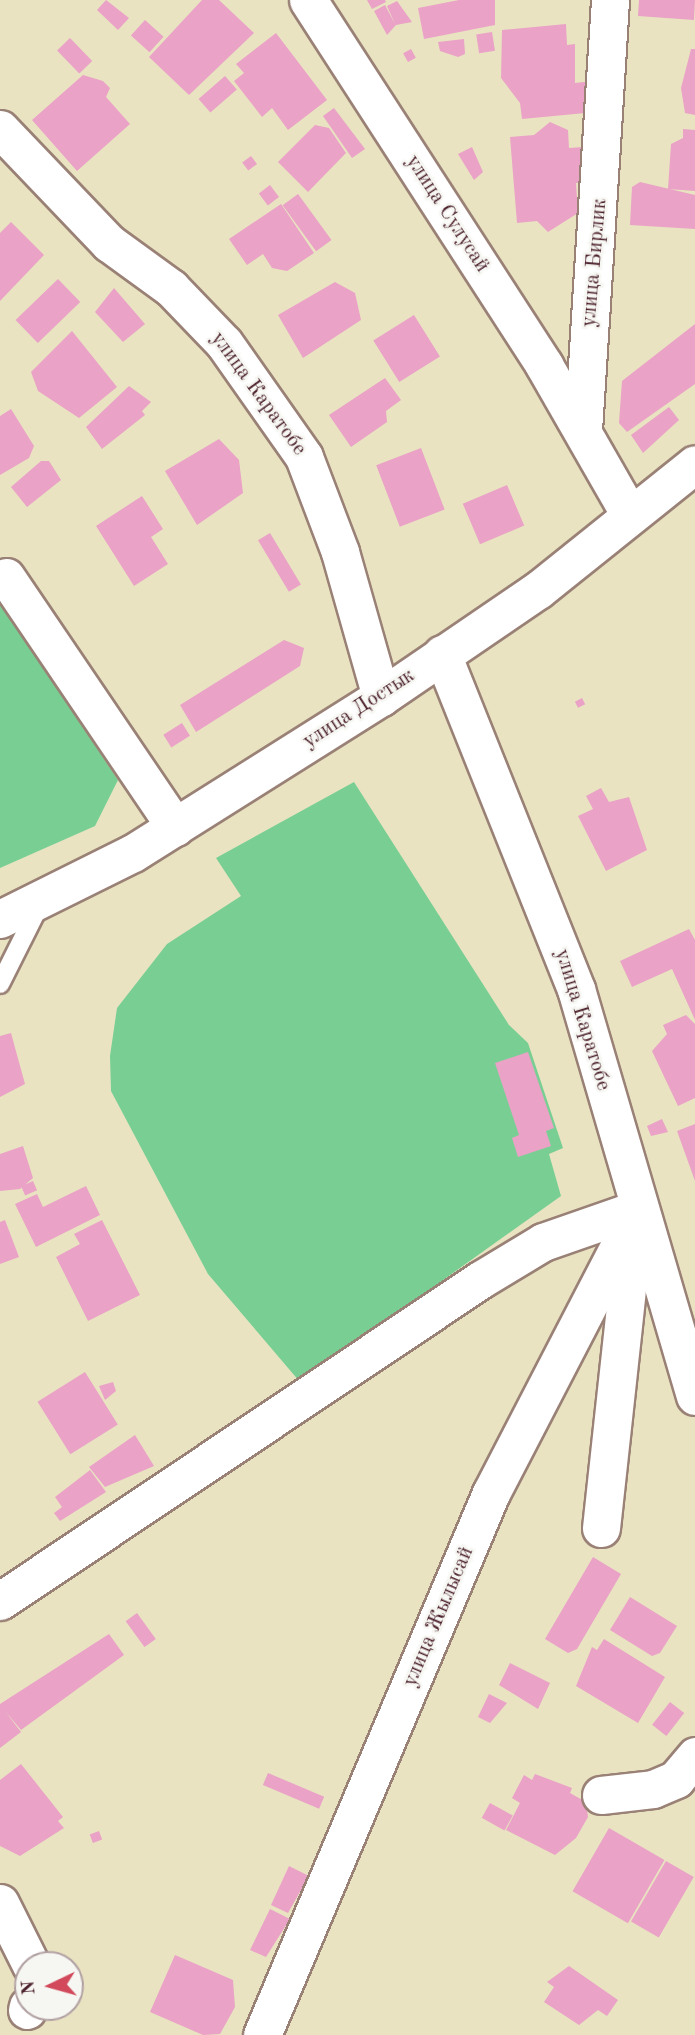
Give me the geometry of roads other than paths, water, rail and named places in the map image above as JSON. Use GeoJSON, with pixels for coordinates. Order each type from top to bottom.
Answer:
{"type":"FeatureCollection","features":[{"type":"Feature","properties":{"kind":"street","name":"улица Сулусай"},"geometry":{"type":"LineString","coordinates":[[308,0],[583,431]]}},
{"type":"Feature","properties":{"kind":"street","name":"улица Бирлик"},"geometry":{"type":"LineString","coordinates":[[583,431],[610,0]]}},
{"type":"Feature","properties":{"kind":"street","name":"улица Каратобе"},"geometry":{"type":"LineString","coordinates":[[0,129],[109,243],[171,288],[224,344],[304,457],[340,552],[381,697]]}},
{"type":"Feature","properties":{"kind":"street"},"geometry":{"type":"LineString","coordinates":[[583,431],[630,515]]}},
{"type":"Feature","properties":{"kind":"street","name":"улица Достык"},"geometry":{"type":"LineString","coordinates":[[0,919],[43,899],[175,827],[381,697],[538,590],[695,464]]}},
{"type":"Feature","properties":{"kind":"street"},"geometry":{"type":"LineString","coordinates":[[6,577],[175,827]]}},
{"type":"Feature","properties":{"kind":"street","name":"улица Каратобе"},"geometry":{"type":"LineString","coordinates":[[442,654],[576,989],[638,1213],[695,1396]]}},
{"type":"Feature","properties":{"kind":"street"},"geometry":{"type":"LineString","coordinates":[[601,1528],[625,1263],[638,1213]]}},
{"type":"Feature","properties":{"kind":"street"},"geometry":{"type":"LineString","coordinates":[[0,1601],[491,1273],[543,1242],[638,1213]]}},
{"type":"Feature","properties":{"kind":"street","name":"улица Жылысай"},"geometry":{"type":"LineString","coordinates":[[262,2035],[491,1493],[638,1213]]}},
{"type":"Feature","properties":{"kind":"street"},"geometry":{"type":"LineString","coordinates":[[601,1795],[653,1789],[676,1779],[695,1756]]}},
{"type":"Feature","properties":{"kind":"street"},"geometry":{"type":"LineString","coordinates":[[0,1903],[24,1951]]}},
{"type":"Feature","properties":{"kind":"lane"},"geometry":{"type":"LineString","coordinates":[[0,984],[43,899]]}}]}
